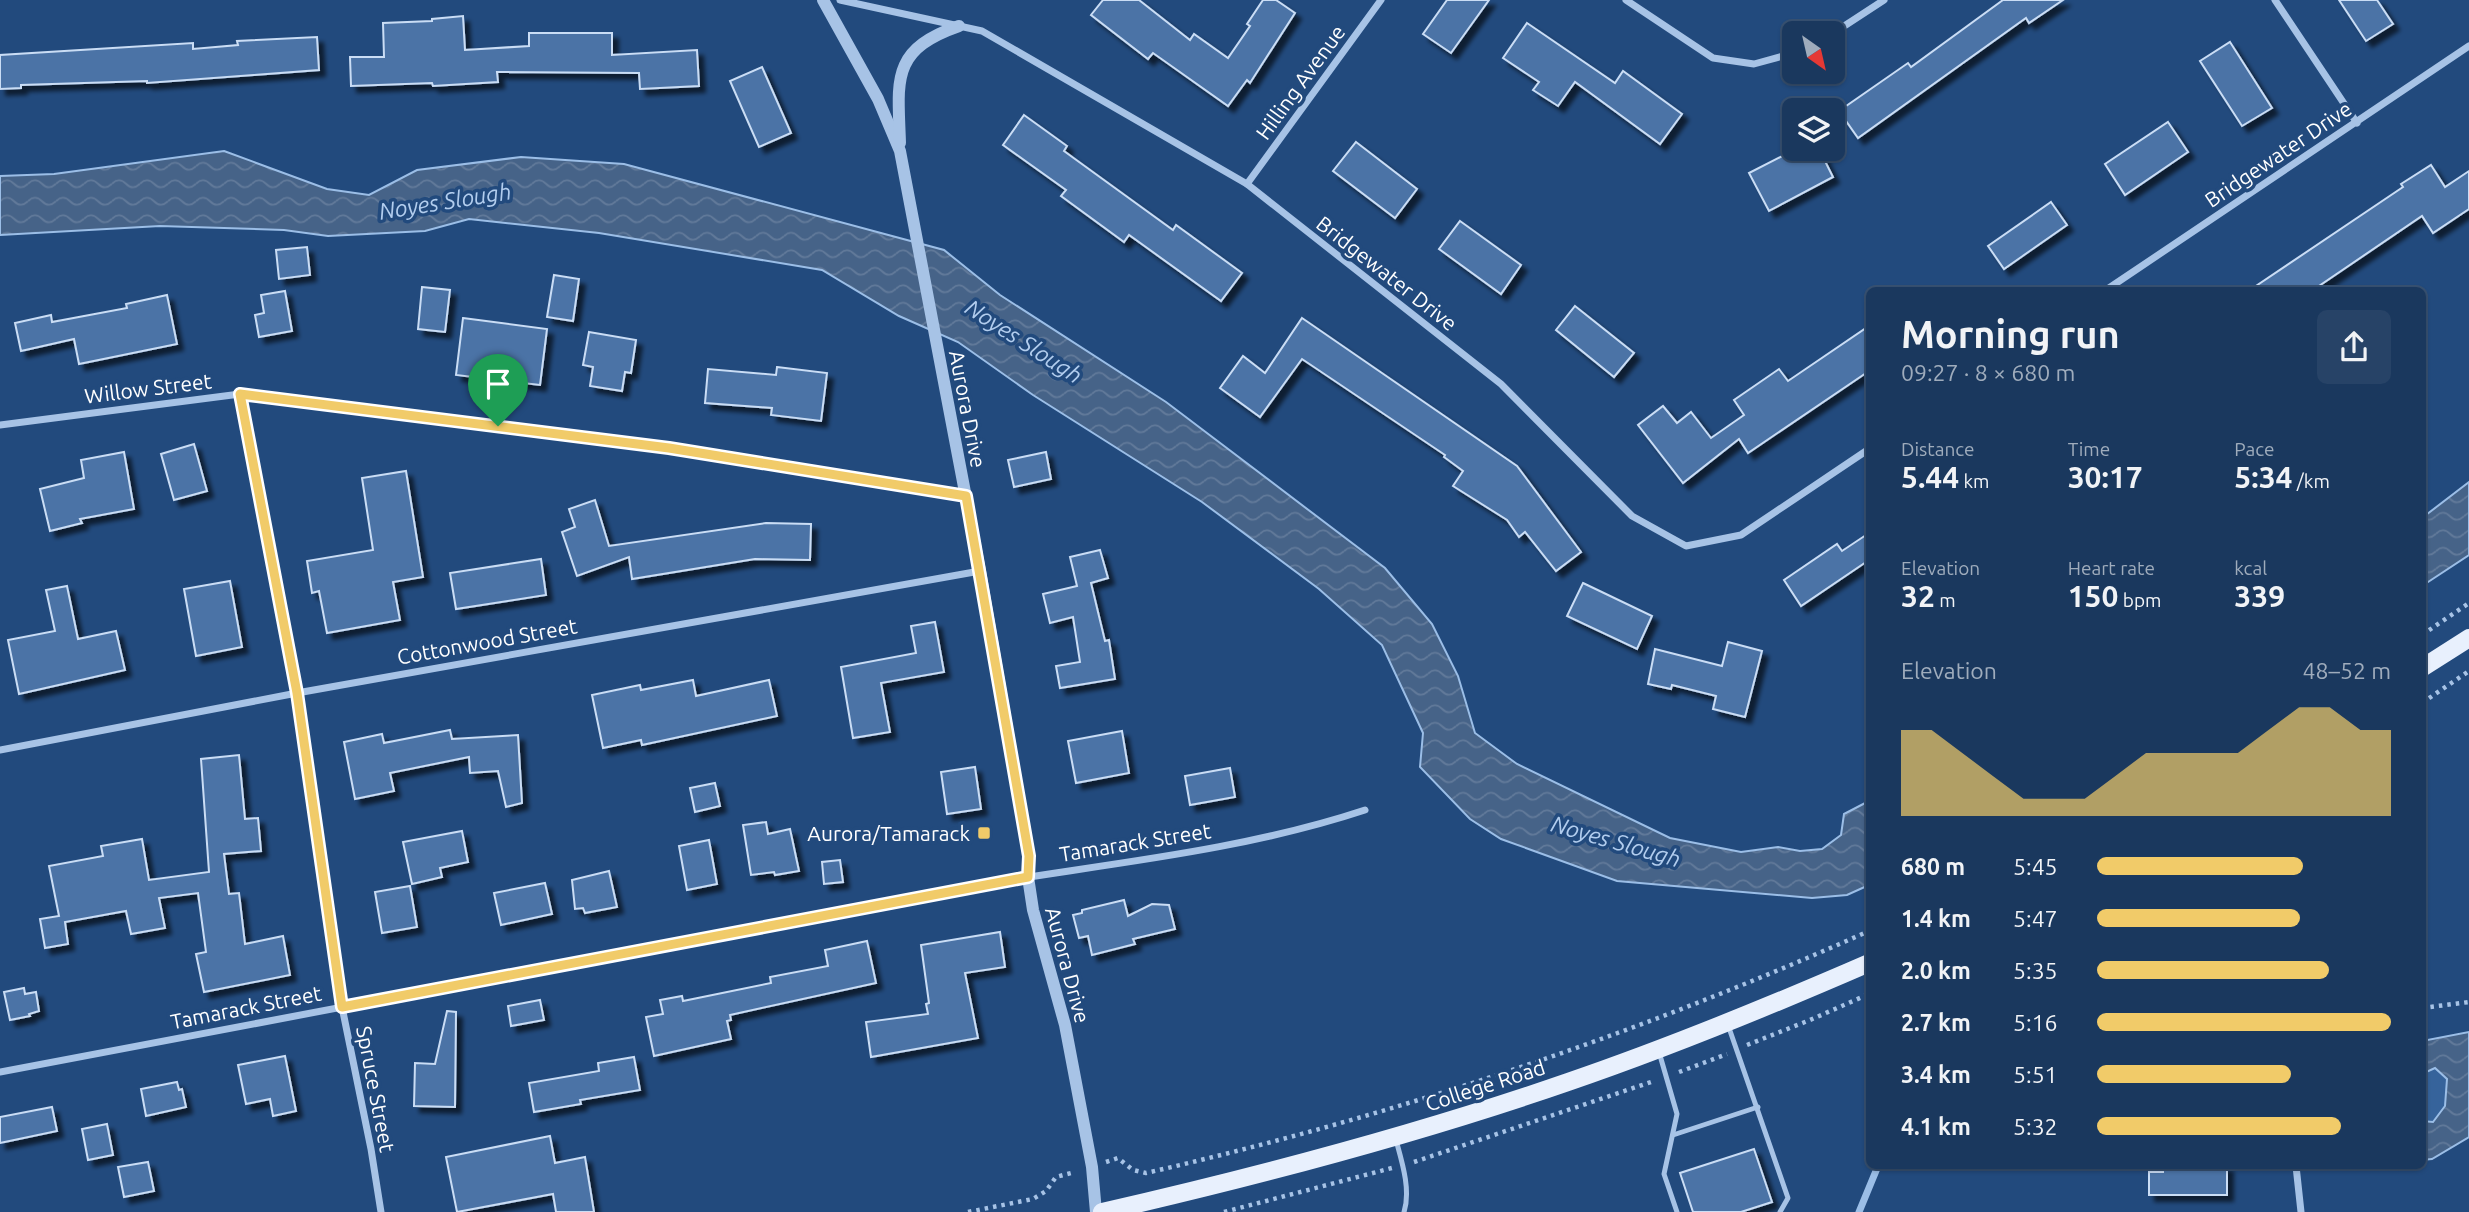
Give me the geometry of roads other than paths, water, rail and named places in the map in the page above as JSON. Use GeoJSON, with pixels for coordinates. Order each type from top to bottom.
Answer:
{"type":"FeatureCollection","features":[{"type":"Feature","properties":{"kind":"main road"},"geometry":{"type":"LineString","coordinates":[[2426,665],[2469,638]]}},
{"type":"Feature","properties":{"kind":"main road","name":"College Road"},"geometry":{"type":"LineString","coordinates":[[1102,1212],[1306,1163],[1568,1082],[1728,1023],[1866,964]]}},
{"type":"Feature","properties":{"kind":"street","name":"Aurora Drive"},"geometry":{"type":"LineString","coordinates":[[823,0],[878,99],[900,151],[980,571],[1029,856],[1028,877],[1033,910],[1065,1025],[1092,1167],[1096,1212]]}},
{"type":"Feature","properties":{"kind":"street","name":"Bridgewater Drive"},"geometry":{"type":"LineString","coordinates":[[840,0],[982,31],[1247,184],[1501,384],[1632,516],[1686,546],[1741,535],[1866,451]]}},
{"type":"Feature","properties":{"kind":"street","name":"Hilling Avenue"},"geometry":{"type":"LineString","coordinates":[[1247,184],[1381,0]]}},
{"type":"Feature","properties":{"kind":"street"},"geometry":{"type":"LineString","coordinates":[[1626,0],[1713,58],[1754,64],[1782,56]]}},
{"type":"Feature","properties":{"kind":"street"},"geometry":{"type":"LineString","coordinates":[[1845,26],[1884,0]]}},
{"type":"Feature","properties":{"kind":"street"},"geometry":{"type":"LineString","coordinates":[[2275,0],[2357,123]]}},
{"type":"Feature","properties":{"kind":"street"},"geometry":{"type":"LineString","coordinates":[[900,151],[898,84],[912,50],[936,34],[958,26]]}},
{"type":"Feature","properties":{"kind":"street","name":"Bridgewater Drive"},"geometry":{"type":"LineString","coordinates":[[2111,287],[2469,47]]}},
{"type":"Feature","properties":{"kind":"street","name":"Willow Street"},"geometry":{"type":"LineString","coordinates":[[0,425],[240,394],[669,448],[966,496]]}},
{"type":"Feature","properties":{"kind":"street","name":"Spruce Street"},"geometry":{"type":"LineString","coordinates":[[240,394],[297,693],[342,1007],[381,1212]]}},
{"type":"Feature","properties":{"kind":"street","name":"Cottonwood Street"},"geometry":{"type":"LineString","coordinates":[[0,750],[297,693],[980,571]]}},
{"type":"Feature","properties":{"kind":"street","name":"Tamarack Street"},"geometry":{"type":"LineString","coordinates":[[0,1072],[1028,877],[1210,848],[1316,826],[1365,810]]}},
{"type":"Feature","properties":{"kind":"street"},"geometry":{"type":"LineString","coordinates":[[2296,1169],[2301,1212]]}},
{"type":"Feature","properties":{"kind":"lane"},"geometry":{"type":"LineString","coordinates":[[1728,1023],[1788,1198],[1780,1212]]}},
{"type":"Feature","properties":{"kind":"lane"},"geometry":{"type":"LineString","coordinates":[[1658,1049],[1677,1114],[1664,1174],[1677,1212]]}},
{"type":"Feature","properties":{"kind":"lane"},"geometry":{"type":"LineString","coordinates":[[1672,1135],[1758,1107]]}},
{"type":"Feature","properties":{"kind":"lane"},"geometry":{"type":"LineString","coordinates":[[1395,1137],[1403,1165],[1407,1203],[1404,1212]]}},
{"type":"Feature","properties":{"kind":"water","name":"Noyes Slough"},"geometry":{"type":"Polygon","coordinates":[[[224,151],[327,189],[369,195],[417,170],[521,157],[624,164],[944,250],[1000,295],[1166,402],[1385,568],[1432,624],[1458,676],[1475,733],[1517,764],[1670,838],[1741,852],[1778,847],[1800,851],[1822,849],[1841,835],[1844,814],[1866,803],[1866,886],[1847,895],[1812,898],[1617,881],[1501,839],[1470,819],[1420,767],[1423,733],[1382,645],[1319,589],[1202,502],[1033,395],[958,342],[899,316],[822,270],[599,233],[469,219],[425,231],[328,236],[284,230],[160,226],[0,235],[0,176],[54,174],[224,151]]]}},
{"type":"Feature","properties":{"kind":"water"},"geometry":{"type":"Polygon","coordinates":[[[2469,482],[2469,555],[2426,583],[2426,515],[2469,482]]]}},
{"type":"Feature","properties":{"kind":"water"},"geometry":{"type":"Polygon","coordinates":[[[2469,1032],[2469,1137],[2432,1159],[2426,1160],[2426,1121],[2433,1122],[2445,1106],[2447,1079],[2435,1068],[2426,1072],[2426,1040],[2469,1032]]]}},
{"type":"Feature","properties":{"kind":"waterway"},"geometry":{"type":"LineString","coordinates":[[1859,1212],[1877,1169]]}},
{"type":"Feature","properties":{"kind":"place","name":"Aurora/Tamarack"},"geometry":{"type":"Point","coordinates":[984,833]}}]}
